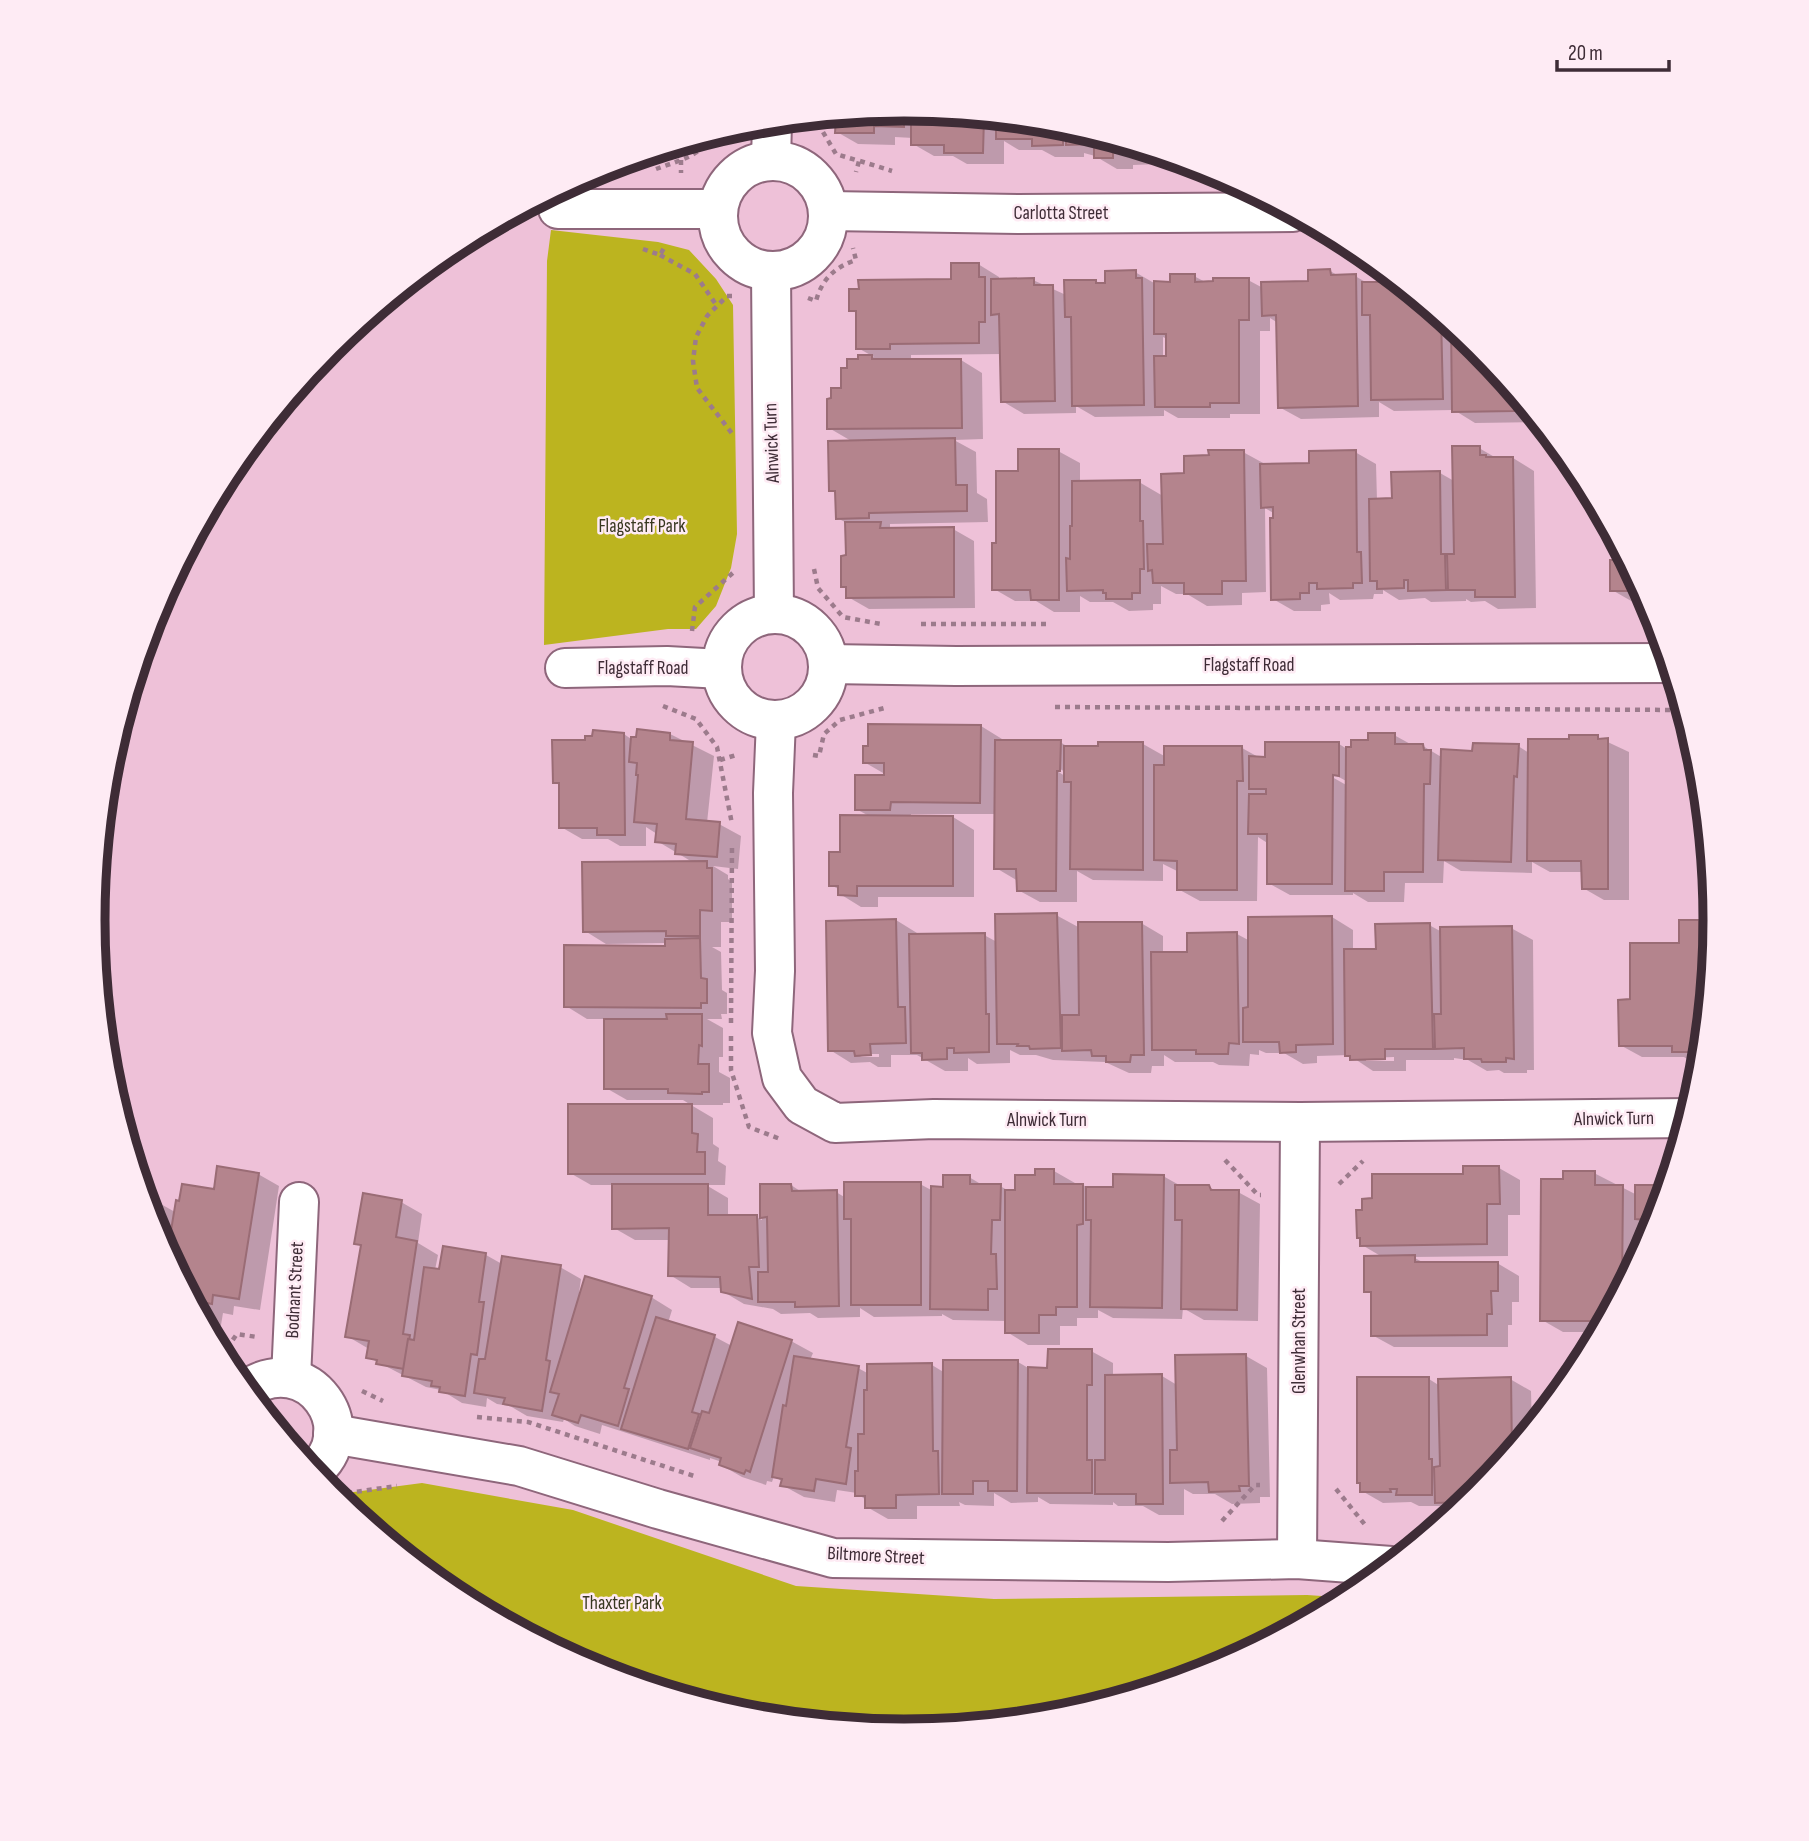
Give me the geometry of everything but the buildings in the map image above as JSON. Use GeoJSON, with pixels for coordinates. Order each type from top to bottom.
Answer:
{"type":"FeatureCollection","features":[{"type":"Feature","properties":{"kind":"street"},"geometry":{"type":"LineString","coordinates":[[771,161],[772,132]]}},
{"type":"Feature","properties":{"kind":"street"},"geometry":{"type":"LineString","coordinates":[[788,162],[809,174],[825,194],[827,230],[819,247],[806,261],[789,269],[771,272],[758,270],[735,257],[721,235],[718,209],[722,194],[730,181],[742,170],[756,163],[788,162]]}},
{"type":"Feature","properties":{"kind":"street"},"geometry":{"type":"LineString","coordinates":[[558,209],[718,209]]}},
{"type":"Feature","properties":{"kind":"street","name":"Carlotta Street"},"geometry":{"type":"LineString","coordinates":[[828,211],[1018,214],[1275,212]]}},
{"type":"Feature","properties":{"kind":"street","name":"Alnwick Turn"},"geometry":{"type":"LineString","coordinates":[[771,272],[774,614]]}},
{"type":"Feature","properties":{"kind":"street"},"geometry":{"type":"LineString","coordinates":[[774,614],[790,616],[805,623],[825,648],[828,664],[827,681],[820,696],[775,735],[760,719],[739,706],[725,686],[704,668],[724,653],[730,637],[743,625],[757,616],[774,614]]}},
{"type":"Feature","properties":{"kind":"street","name":"Flagstaff Road"},"geometry":{"type":"LineString","coordinates":[[828,664],[970,666],[1662,663]]}},
{"type":"Feature","properties":{"kind":"street","name":"Flagstaff Road"},"geometry":{"type":"LineString","coordinates":[[565,668],[704,668]]}},
{"type":"Feature","properties":{"kind":"street","name":"Alnwick Turn"},"geometry":{"type":"LineString","coordinates":[[775,735],[775,971],[772,1033],[782,1078],[802,1105],[835,1123],[934,1119],[1300,1122],[1679,1118]]}},
{"type":"Feature","properties":{"kind":"street","name":"Glenwhan Street"},"geometry":{"type":"LineString","coordinates":[[1297,1559],[1300,1122]]}},
{"type":"Feature","properties":{"kind":"street","name":"Bodnant Street"},"geometry":{"type":"LineString","coordinates":[[292,1360],[299,1202]]}},
{"type":"Feature","properties":{"kind":"street"},"geometry":{"type":"LineString","coordinates":[[254,1384],[274,1377],[292,1360],[305,1383],[318,1392],[327,1404],[333,1434],[329,1452],[320,1466]]}},
{"type":"Feature","properties":{"kind":"street","name":"Biltmore Street"},"geometry":{"type":"LineString","coordinates":[[333,1434],[519,1466],[658,1509],[833,1558],[1168,1562],[1297,1559],[1397,1549]]}},
{"type":"Feature","properties":{"kind":"path"},"geometry":{"type":"LineString","coordinates":[[649,171],[690,157],[705,146]]}},
{"type":"Feature","properties":{"kind":"path"},"geometry":{"type":"LineString","coordinates":[[660,255],[695,274],[717,306]]}},
{"type":"Feature","properties":{"kind":"path"},"geometry":{"type":"LineString","coordinates":[[678,712],[704,668],[695,607],[740,566],[814,567],[818,588],[843,617],[882,624]]}},
{"type":"Feature","properties":{"kind":"path"},"geometry":{"type":"LineString","coordinates":[[910,624],[1049,624]]}},
{"type":"Feature","properties":{"kind":"path"},"geometry":{"type":"LineString","coordinates":[[660,704],[696,719],[718,747],[732,823],[731,1070],[749,1127],[784,1140]]}},
{"type":"Feature","properties":{"kind":"path"},"geometry":{"type":"LineString","coordinates":[[720,760],[767,747],[775,735],[819,755],[824,734],[841,720],[885,707],[899,707]]}},
{"type":"Feature","properties":{"kind":"path"},"geometry":{"type":"LineString","coordinates":[[1050,707],[1676,710]]}},
{"type":"Feature","properties":{"kind":"path"},"geometry":{"type":"LineString","coordinates":[[1218,1153],[1258,1195],[1330,1194],[1372,1152]]}},
{"type":"Feature","properties":{"kind":"path"},"geometry":{"type":"LineString","coordinates":[[228,1346],[237,1334],[292,1360]]}},
{"type":"Feature","properties":{"kind":"path"},"geometry":{"type":"LineString","coordinates":[[355,1388],[385,1403]]}},
{"type":"Feature","properties":{"kind":"path"},"geometry":{"type":"LineString","coordinates":[[475,1416],[528,1422],[695,1476]]}},
{"type":"Feature","properties":{"kind":"path"},"geometry":{"type":"LineString","coordinates":[[1218,1526],[1255,1485],[1331,1483],[1367,1528]]}},
{"type":"Feature","properties":{"kind":"green space","name":"Flagstaff Park"},"geometry":{"type":"Polygon","coordinates":[[[551,230],[658,242],[689,250],[716,279],[733,305],[737,534],[731,568],[716,606],[696,629],[668,629],[544,645],[547,261],[551,230]]]}},
{"type":"Feature","properties":{"kind":"green space","name":"Thaxter Park"},"geometry":{"type":"Polygon","coordinates":[[[422,1483],[573,1510],[796,1586],[994,1599],[1330,1597],[1258,1638],[1210,1659],[1161,1678],[1060,1705],[957,1718],[904,1720],[800,1713],[749,1705],[648,1678],[551,1638],[460,1585],[377,1522],[346,1493],[422,1483]]]}}]}
